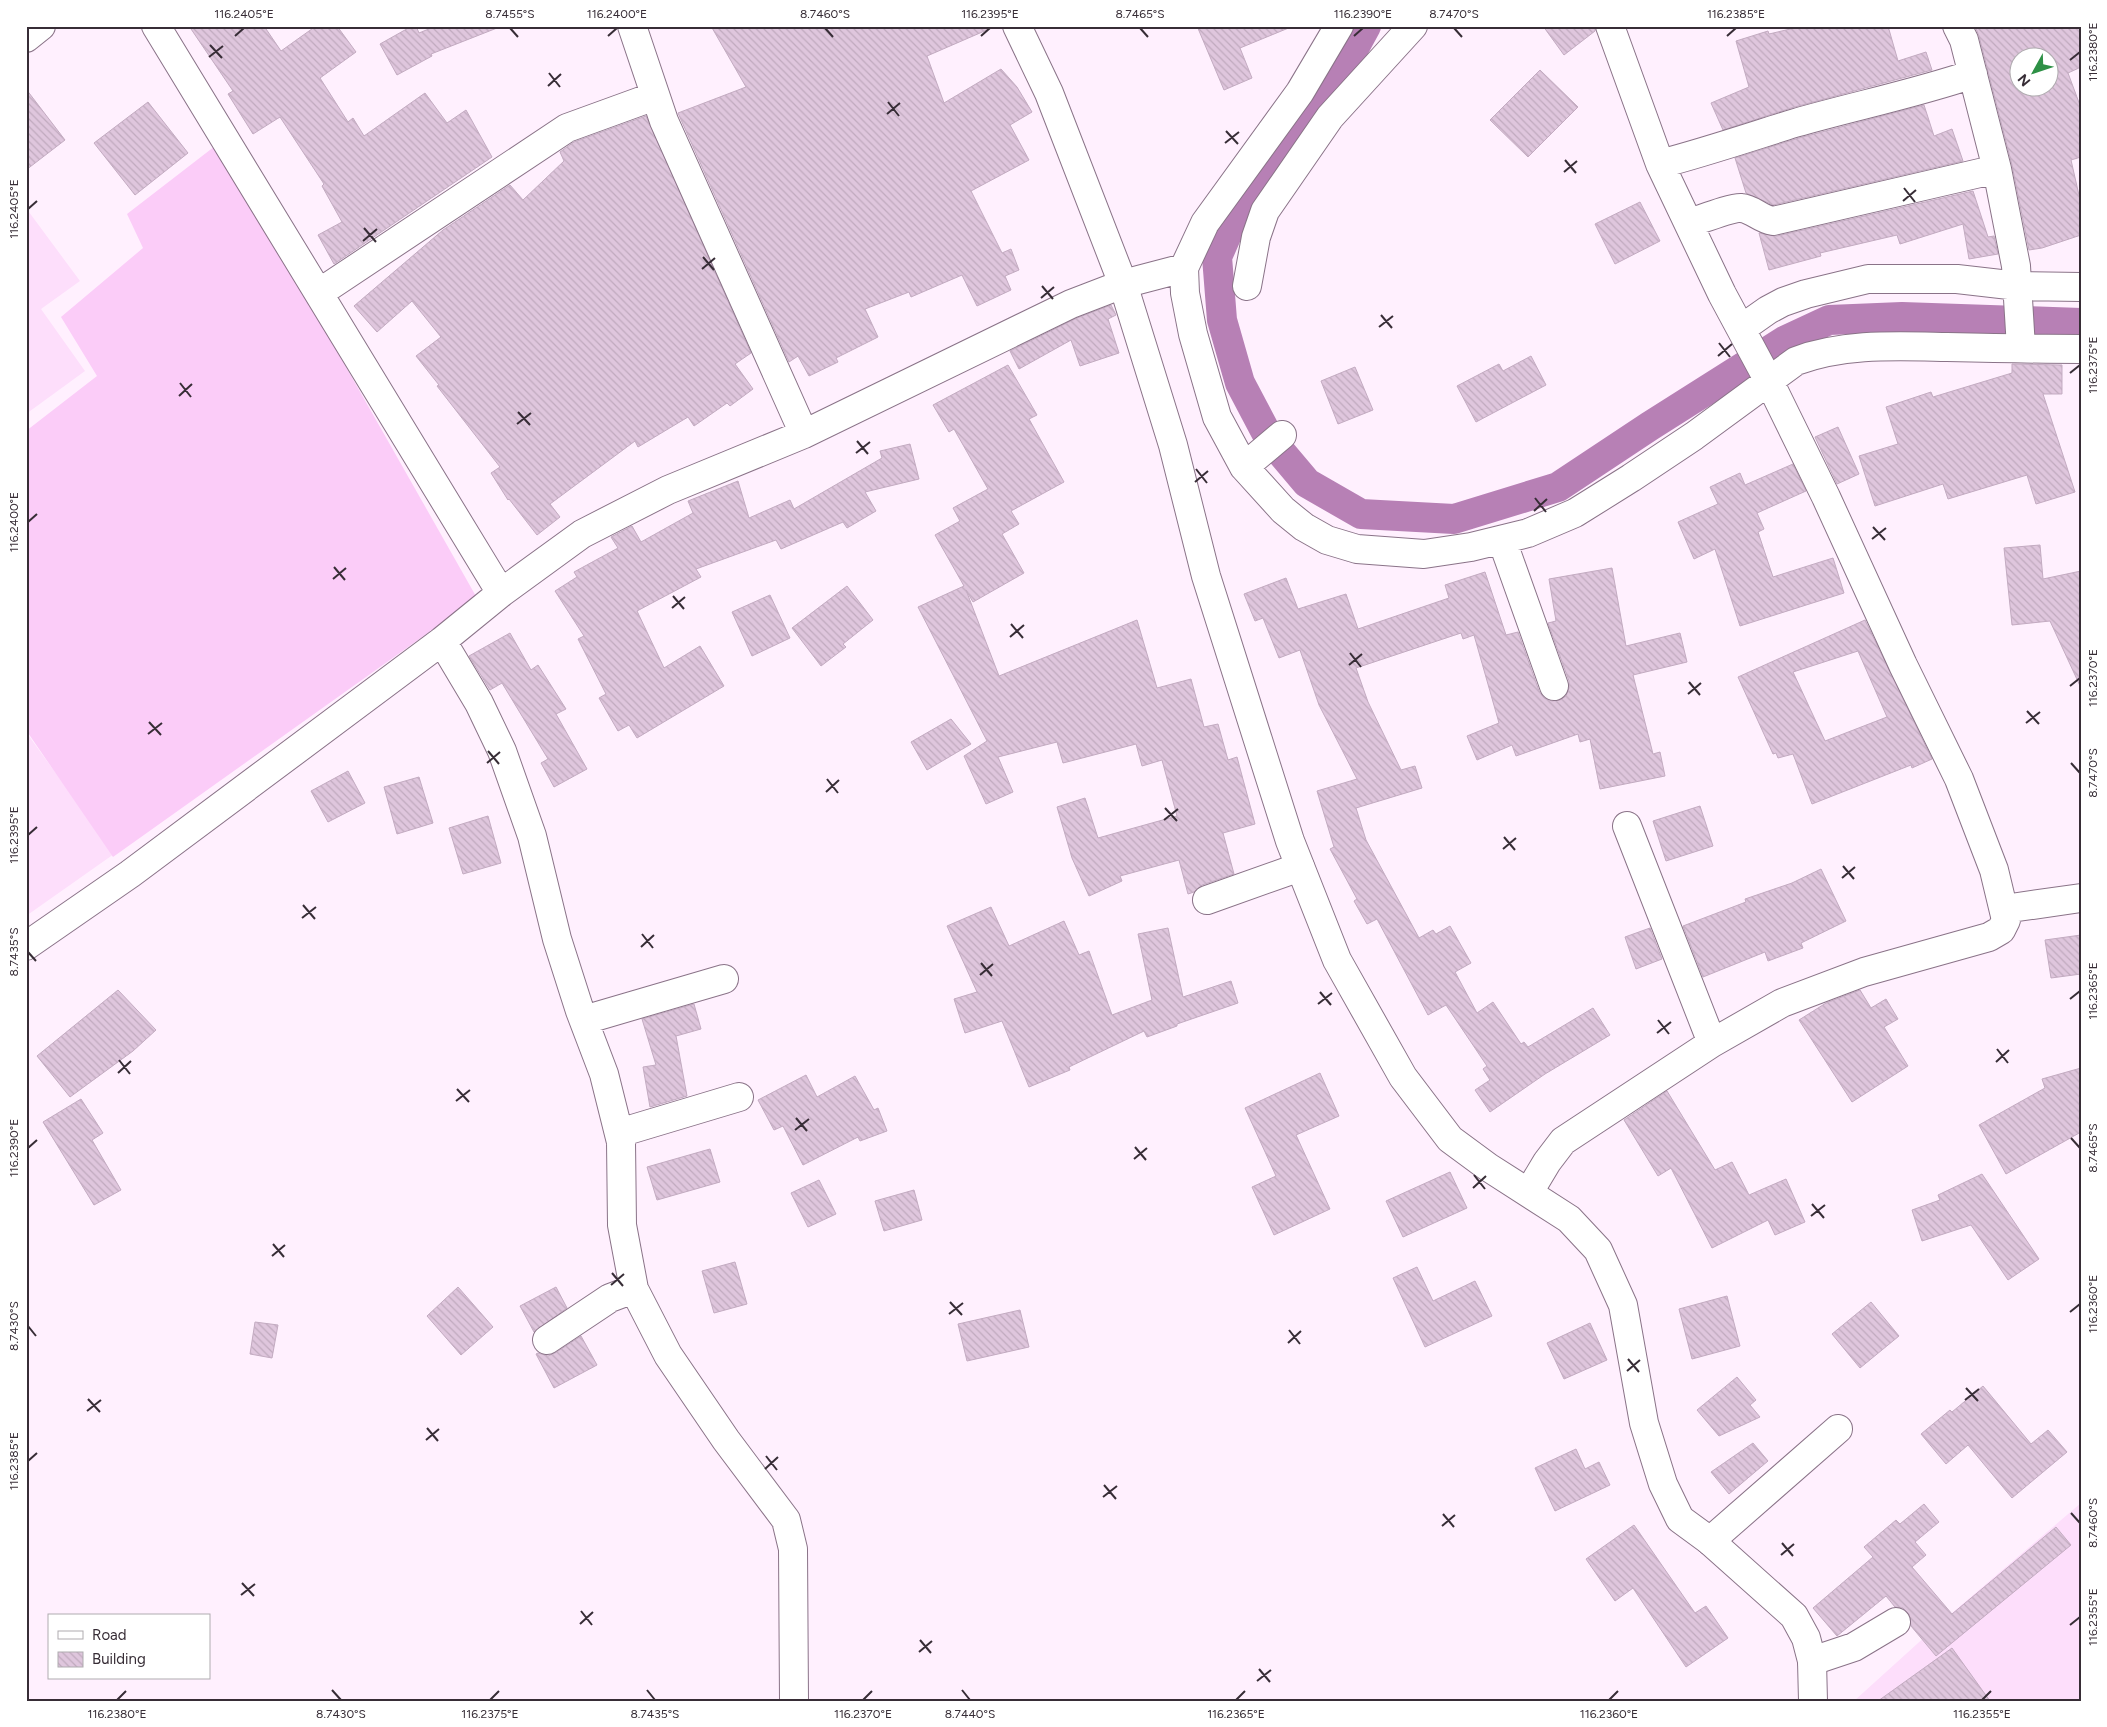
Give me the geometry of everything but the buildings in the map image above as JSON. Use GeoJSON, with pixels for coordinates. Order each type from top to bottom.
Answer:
{"type":"FeatureCollection","features":[{"type":"Feature","properties":{"kind":"street"},"geometry":{"type":"LineString","coordinates":[[26,38],[41,26]]}},
{"type":"Feature","properties":{"kind":"street"},"geometry":{"type":"LineString","coordinates":[[156,26],[501,593]]}},
{"type":"Feature","properties":{"kind":"street"},"geometry":{"type":"LineString","coordinates":[[632,26],[664,121],[804,434]]}},
{"type":"Feature","properties":{"kind":"street"},"geometry":{"type":"LineString","coordinates":[[1017,26],[1049,93],[1123,284],[1173,445],[1206,576],[1290,841],[1337,960],[1403,1077],[1450,1139],[1488,1167],[1569,1219],[1598,1250],[1623,1305],[1644,1423],[1663,1484],[1680,1519],[1710,1541],[1794,1616],[1806,1638],[1812,1661],[1813,1701]]}},
{"type":"Feature","properties":{"kind":"street"},"geometry":{"type":"LineString","coordinates":[[1247,286],[1256,236],[1265,211],[1315,105],[1339,26]]}},
{"type":"Feature","properties":{"kind":"street"},"geometry":{"type":"LineString","coordinates":[[1413,26],[1315,105],[1205,223],[1184,268],[1185,293],[1193,334],[1217,418],[1246,465],[1283,510],[1304,527],[1327,540],[1357,549],[1424,554],[1502,540],[1528,533],[1575,513],[1694,436],[1765,374],[1814,354],[1844,348],[2021,344],[2081,349]]}},
{"type":"Feature","properties":{"kind":"street"},"geometry":{"type":"LineString","coordinates":[[1528,1192],[1547,1162],[1564,1142],[1712,1042],[1782,1003],[1864,972],[1989,937],[2001,930],[2006,920],[1994,870],[1959,779],[1903,665],[1826,497],[1765,374],[1742,333],[1660,164],[1610,26]]}},
{"type":"Feature","properties":{"kind":"street"},"geometry":{"type":"LineString","coordinates":[[1957,26],[1964,40],[1997,170],[2016,266],[2021,344]]}},
{"type":"Feature","properties":{"kind":"street"},"geometry":{"type":"LineString","coordinates":[[1660,164],[1708,152],[1796,123],[1926,90],[1973,74]]}},
{"type":"Feature","properties":{"kind":"street"},"geometry":{"type":"LineString","coordinates":[[319,293],[567,128],[654,96]]}},
{"type":"Feature","properties":{"kind":"street"},"geometry":{"type":"LineString","coordinates":[[1688,223],[1740,207],[1751,211],[1762,220],[1773,221],[1997,170]]}},
{"type":"Feature","properties":{"kind":"street"},"geometry":{"type":"LineString","coordinates":[[26,946],[130,874],[442,641],[501,593],[582,534],[668,490],[804,434],[1071,304],[1123,284],[1184,268]]}},
{"type":"Feature","properties":{"kind":"street"},"geometry":{"type":"LineString","coordinates":[[1742,333],[1768,310],[1783,302],[1814,292],[1868,279],[1957,279],[2018,296],[2081,287]]}},
{"type":"Feature","properties":{"kind":"street"},"geometry":{"type":"LineString","coordinates":[[1246,465],[1279,437]]}},
{"type":"Feature","properties":{"kind":"street"},"geometry":{"type":"LineString","coordinates":[[1502,540],[1554,686]]}},
{"type":"Feature","properties":{"kind":"street"},"geometry":{"type":"LineString","coordinates":[[442,641],[479,704],[502,751],[532,836],[557,939],[604,1074],[621,1142],[622,1225],[634,1290],[668,1355],[726,1440],[786,1520],[793,1549],[794,1701]]}},
{"type":"Feature","properties":{"kind":"street"},"geometry":{"type":"LineString","coordinates":[[1627,826],[1712,1042]]}},
{"type":"Feature","properties":{"kind":"street"},"geometry":{"type":"LineString","coordinates":[[1207,900],[1300,867]]}},
{"type":"Feature","properties":{"kind":"street"},"geometry":{"type":"LineString","coordinates":[[2004,909],[2081,898]]}},
{"type":"Feature","properties":{"kind":"street"},"geometry":{"type":"LineString","coordinates":[[584,1020],[724,979]]}},
{"type":"Feature","properties":{"kind":"street"},"geometry":{"type":"LineString","coordinates":[[619,1133],[739,1097]]}},
{"type":"Feature","properties":{"kind":"street"},"geometry":{"type":"LineString","coordinates":[[547,1340],[610,1298],[634,1290]]}},
{"type":"Feature","properties":{"kind":"street"},"geometry":{"type":"LineString","coordinates":[[1710,1541],[1838,1429]]}},
{"type":"Feature","properties":{"kind":"street"},"geometry":{"type":"LineString","coordinates":[[1812,1661],[1854,1646],[1896,1622]]}},
{"type":"Feature","properties":{"kind":"shaded area"},"geometry":{"type":"Polygon","coordinates":[[[219,143],[477,598],[113,857],[26,730],[26,431],[97,376],[61,317],[143,248],[127,214],[219,143]]]}},
{"type":"Feature","properties":{"kind":"shaded area"},"geometry":{"type":"Polygon","coordinates":[[[26,208],[80,281],[41,309],[85,371],[26,414],[26,208]]]}},
{"type":"Feature","properties":{"kind":"shaded area"},"geometry":{"type":"Polygon","coordinates":[[[26,732],[114,854],[26,916],[26,732]]]}},
{"type":"Feature","properties":{"kind":"shaded area"},"geometry":{"type":"Polygon","coordinates":[[[2081,1503],[2081,1701],[1854,1701],[1938,1625],[2081,1503]]]}},
{"type":"Feature","properties":{"kind":"waterway"},"geometry":{"type":"LineString","coordinates":[[1366,26],[1347,61],[1238,209],[1217,257],[1222,320],[1240,383],[1269,438],[1307,483],[1361,514],[1454,519],[1558,487],[1786,340],[1829,320],[1902,317],[2081,323]]}}]}
